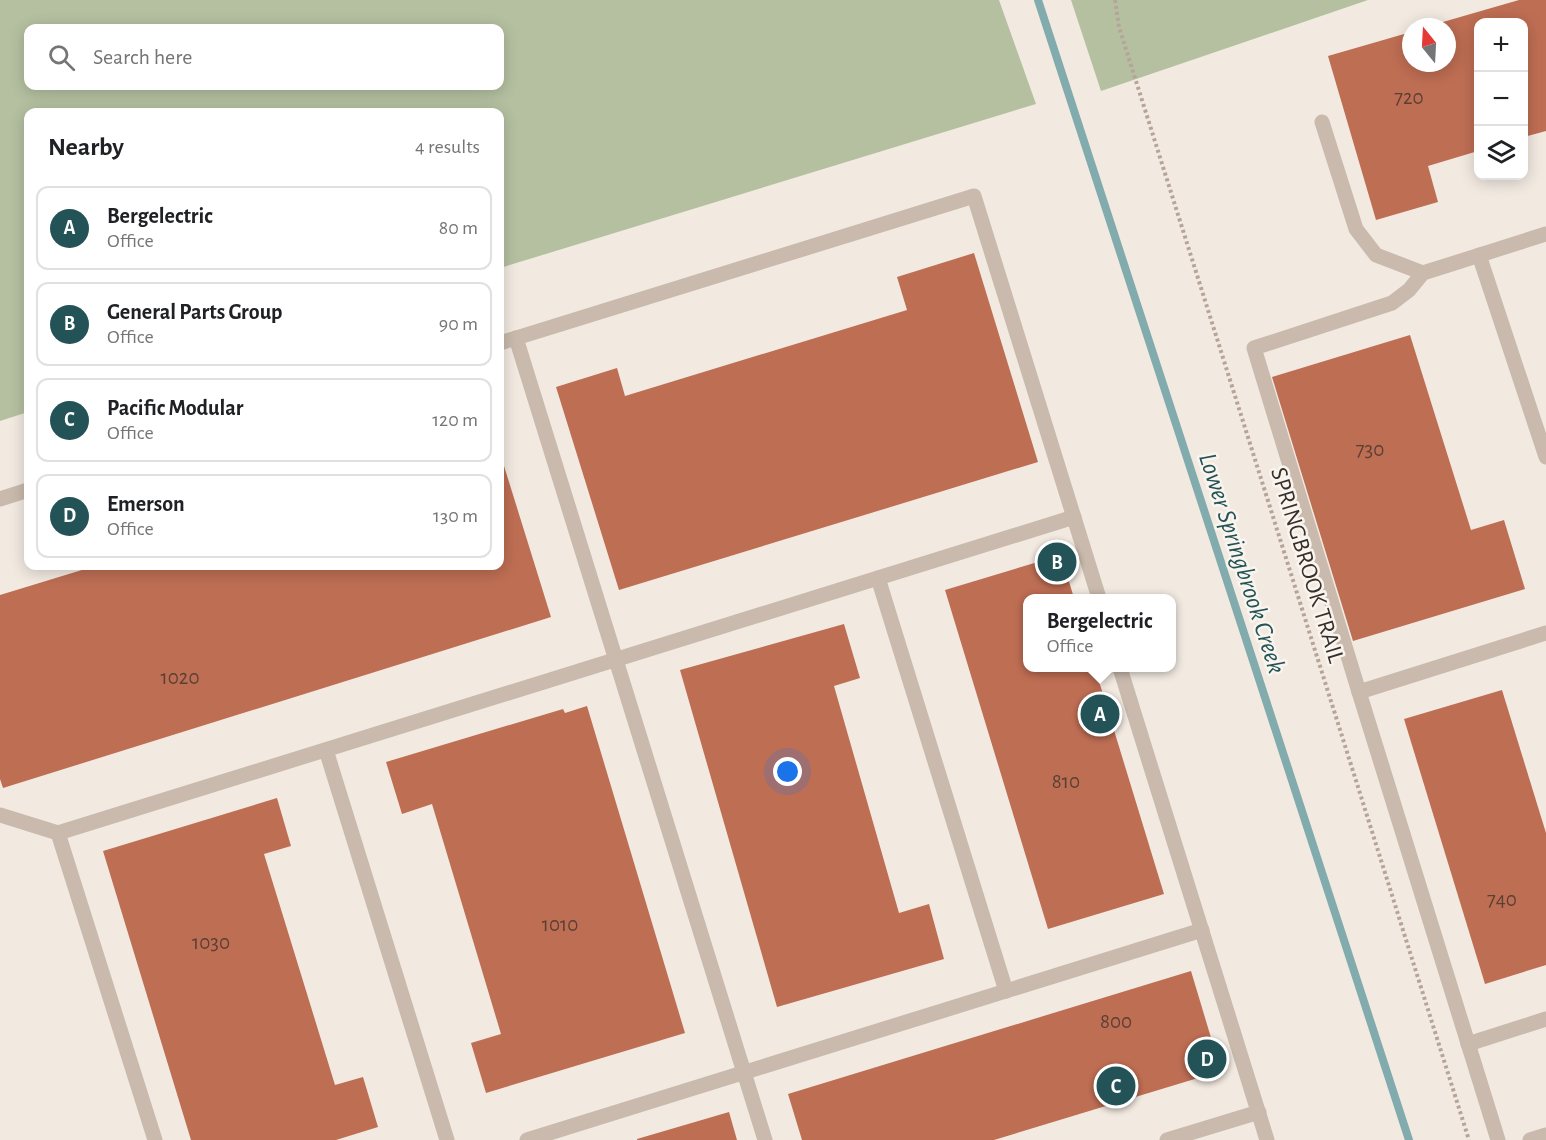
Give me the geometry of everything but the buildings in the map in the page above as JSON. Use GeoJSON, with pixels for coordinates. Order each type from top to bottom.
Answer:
{"type":"FeatureCollection","features":[{"type":"Feature","properties":{"kind":"street"},"geometry":{"type":"LineString","coordinates":[[1322,122],[1356,229],[1376,255],[1423,273]]}},
{"type":"Feature","properties":{"kind":"street"},"geometry":{"type":"LineString","coordinates":[[504,342],[974,196],[1098,594]]}},
{"type":"Feature","properties":{"kind":"street"},"geometry":{"type":"LineString","coordinates":[[1498,1140],[1254,348],[1392,303],[1409,290],[1423,273],[1546,234]]}},
{"type":"Feature","properties":{"kind":"street"},"geometry":{"type":"LineString","coordinates":[[1479,255],[1546,457]]}},
{"type":"Feature","properties":{"kind":"street"},"geometry":{"type":"LineString","coordinates":[[516,338],[765,1140]]}},
{"type":"Feature","properties":{"kind":"street"},"geometry":{"type":"LineString","coordinates":[[0,499],[24,491]]}},
{"type":"Feature","properties":{"kind":"street"},"geometry":{"type":"LineString","coordinates":[[0,815],[58,833],[1074,517]]}},
{"type":"Feature","properties":{"kind":"street"},"geometry":{"type":"LineString","coordinates":[[878,578],[1006,991]]}},
{"type":"Feature","properties":{"kind":"street"},"geometry":{"type":"LineString","coordinates":[[1359,692],[1546,633]]}},
{"type":"Feature","properties":{"kind":"street"},"geometry":{"type":"LineString","coordinates":[[1121,672],[1268,1140]]}},
{"type":"Feature","properties":{"kind":"street"},"geometry":{"type":"LineString","coordinates":[[326,750],[447,1140]]}},
{"type":"Feature","properties":{"kind":"street"},"geometry":{"type":"LineString","coordinates":[[58,833],[155,1140]]}},
{"type":"Feature","properties":{"kind":"street"},"geometry":{"type":"LineString","coordinates":[[527,1140],[1202,930]]}},
{"type":"Feature","properties":{"kind":"street"},"geometry":{"type":"LineString","coordinates":[[1468,1044],[1546,1019]]}},
{"type":"Feature","properties":{"kind":"street"},"geometry":{"type":"LineString","coordinates":[[1167,1140],[1258,1112]]}},
{"type":"Feature","properties":{"kind":"street"},"geometry":{"type":"LineString","coordinates":[[1530,1140],[1546,1135]]}},
{"type":"Feature","properties":{"kind":"path","name":"SPRINGBROOK TRAIL"},"geometry":{"type":"LineString","coordinates":[[1114,0],[1119,27],[1469,1140]]}},
{"type":"Feature","properties":{"kind":"green space"},"geometry":{"type":"Polygon","coordinates":[[[0,0],[999,0],[1036,104],[504,267],[504,108],[24,108],[24,413],[0,421],[0,0]]]}},
{"type":"Feature","properties":{"kind":"green space"},"geometry":{"type":"Polygon","coordinates":[[[1071,0],[1368,0],[1101,91],[1071,0]]]}},
{"type":"Feature","properties":{"kind":"waterway","name":"Lower Springbrook Creek"},"geometry":{"type":"LineString","coordinates":[[1038,0],[1409,1140]]}},
{"type":"Feature","properties":{"kind":"place","name":"General Parts Group"},"geometry":{"type":"Point","coordinates":[1057,562]}},
{"type":"Feature","properties":{"kind":"place","name":"Bergelectric"},"geometry":{"type":"Point","coordinates":[1100,714]}},
{"type":"Feature","properties":{"kind":"place","name":"Emerson"},"geometry":{"type":"Point","coordinates":[1207,1059]}},
{"type":"Feature","properties":{"kind":"place","name":"Pacific Modular"},"geometry":{"type":"Point","coordinates":[1116,1086]}}]}
